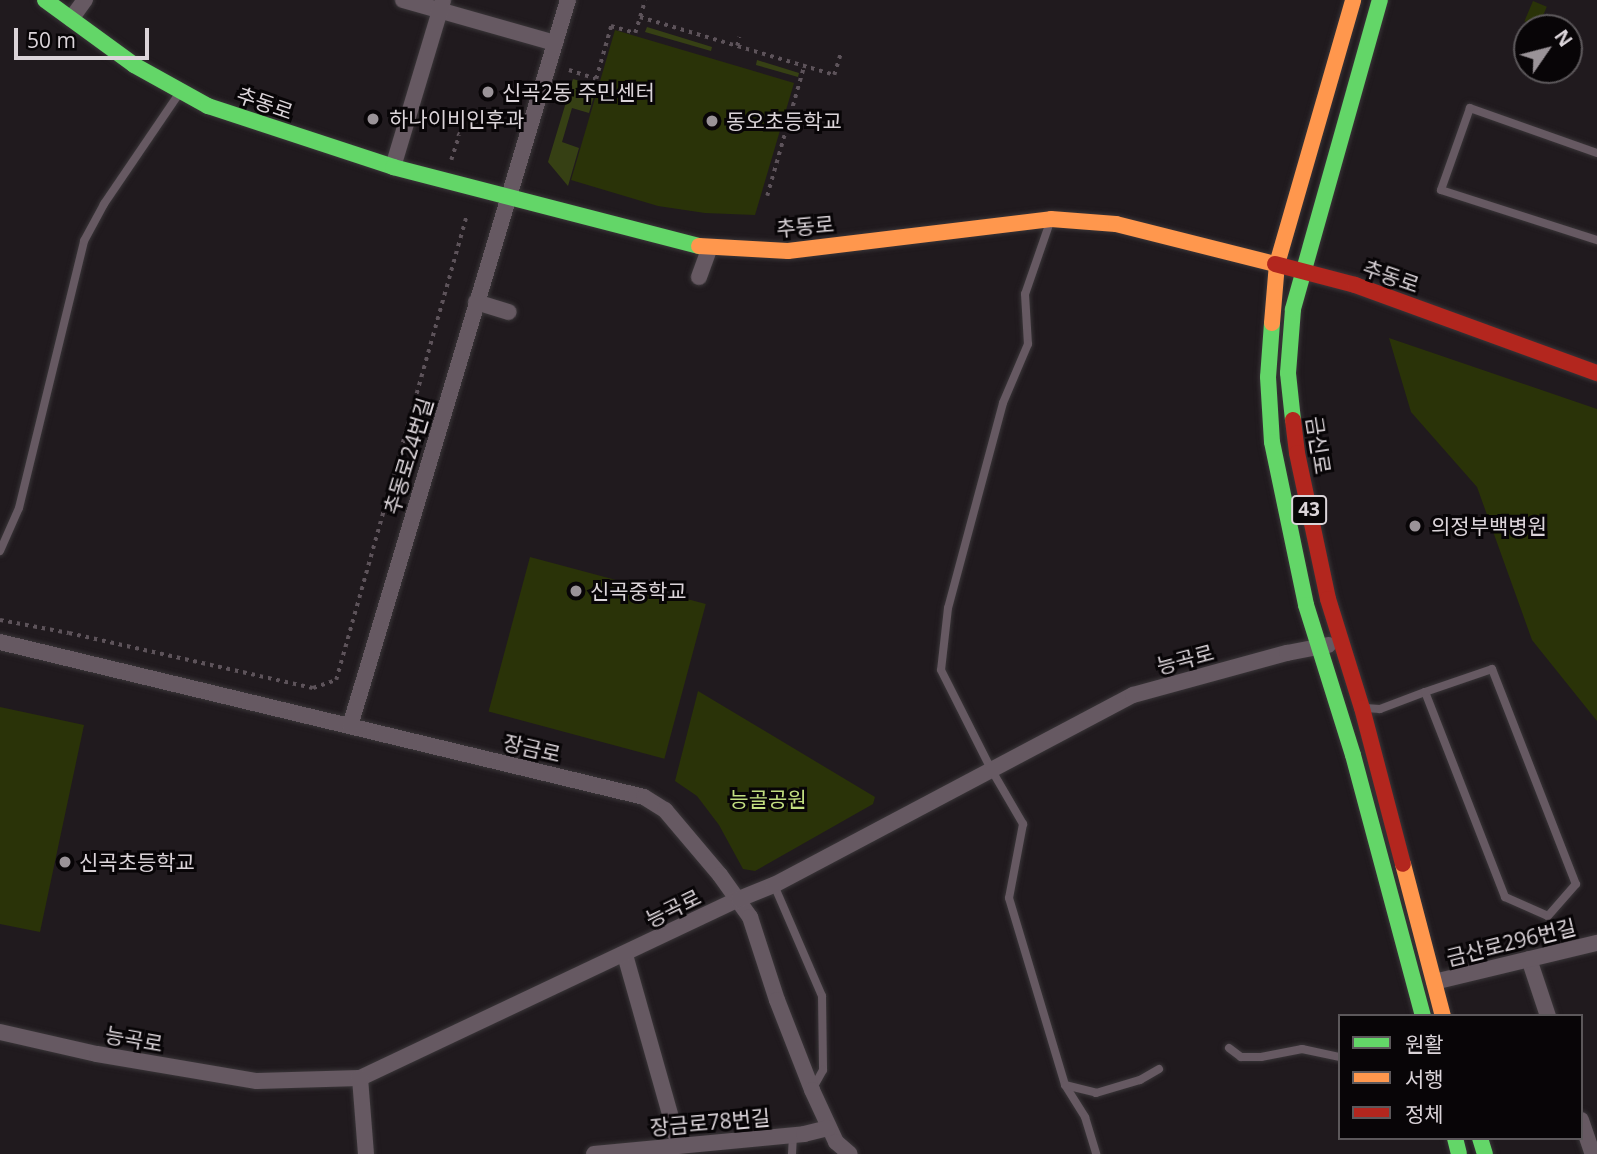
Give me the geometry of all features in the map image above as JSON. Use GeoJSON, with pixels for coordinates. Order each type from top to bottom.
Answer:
{"type":"FeatureCollection","features":[{"type":"Feature","properties":{"kind":"main road","name":"추동로"},"geometry":{"type":"LineString","coordinates":[[45,0],[134,65],[180,93],[259,124],[393,167],[507,199],[709,249],[788,251],[1051,219],[1116,224],[1355,285],[1597,373]]}},
{"type":"Feature","properties":{"kind":"main road","name":"금신로"},"geometry":{"type":"LineString","coordinates":[[1353,0],[1277,264],[1268,377],[1272,442],[1306,605],[1353,755],[1422,1014]]}},
{"type":"Feature","properties":{"kind":"main road","name":"금신로"},"geometry":{"type":"LineString","coordinates":[[1380,0],[1293,309],[1287,345],[1288,373],[1297,453],[1340,642],[1362,708],[1442,1014]]}},
{"type":"Feature","properties":{"kind":"street"},"geometry":{"type":"LineString","coordinates":[[71,19],[85,0]]}},
{"type":"Feature","properties":{"kind":"street"},"geometry":{"type":"LineString","coordinates":[[403,0],[441,4],[555,43]]}},
{"type":"Feature","properties":{"kind":"street","name":"추동로24번길"},"geometry":{"type":"LineString","coordinates":[[350,726],[568,0]]}},
{"type":"Feature","properties":{"kind":"street"},"geometry":{"type":"LineString","coordinates":[[393,167],[441,4]]}},
{"type":"Feature","properties":{"kind":"street"},"geometry":{"type":"LineString","coordinates":[[699,278],[709,249]]}},
{"type":"Feature","properties":{"kind":"street"},"geometry":{"type":"LineString","coordinates":[[476,302],[509,312]]}},
{"type":"Feature","properties":{"kind":"street","name":"장금로"},"geometry":{"type":"LineString","coordinates":[[0,642],[644,797],[665,810],[739,899],[750,917],[828,1128],[836,1142],[850,1154]]}},
{"type":"Feature","properties":{"kind":"street","name":"능곡로"},"geometry":{"type":"LineString","coordinates":[[0,1032],[97,1054],[257,1080],[360,1078],[774,885],[1133,695],[1340,642]]}},
{"type":"Feature","properties":{"kind":"street","name":"금산로296번길"},"geometry":{"type":"LineString","coordinates":[[1434,982],[1597,943]]}},
{"type":"Feature","properties":{"kind":"street"},"geometry":{"type":"LineString","coordinates":[[625,956],[680,1146]]}},
{"type":"Feature","properties":{"kind":"street"},"geometry":{"type":"LineString","coordinates":[[1529,959],[1547,1014]]}},
{"type":"Feature","properties":{"kind":"street"},"geometry":{"type":"LineString","coordinates":[[360,1078],[366,1154]]}},
{"type":"Feature","properties":{"kind":"street","name":"장금로78번길"},"geometry":{"type":"LineString","coordinates":[[594,1154],[793,1135],[828,1128]]}},
{"type":"Feature","properties":{"kind":"street"},"geometry":{"type":"LineString","coordinates":[[1586,1132],[1593,1154]]}},
{"type":"Feature","properties":{"kind":"lane"},"geometry":{"type":"LineString","coordinates":[[0,551],[19,508],[84,241],[104,204],[180,93]]}},
{"type":"Feature","properties":{"kind":"lane"},"geometry":{"type":"LineString","coordinates":[[1597,153],[1470,107],[1441,190],[1597,240]]}},
{"type":"Feature","properties":{"kind":"lane"},"geometry":{"type":"LineString","coordinates":[[1051,219],[1025,294],[1028,344],[1003,402],[947,608],[941,670],[990,769],[1023,824],[1009,898],[1065,1085],[1085,1117],[1096,1154]]}},
{"type":"Feature","properties":{"kind":"lane"},"geometry":{"type":"LineString","coordinates":[[1362,708],[1380,709],[1425,692],[1492,669],[1576,884],[1548,916],[1505,897],[1425,692]]}},
{"type":"Feature","properties":{"kind":"lane"},"geometry":{"type":"LineString","coordinates":[[774,885],[822,996],[823,1070],[812,1090]]}},
{"type":"Feature","properties":{"kind":"lane"},"geometry":{"type":"LineString","coordinates":[[1229,1048],[1241,1057],[1261,1057],[1302,1049],[1338,1057]]}},
{"type":"Feature","properties":{"kind":"lane"},"geometry":{"type":"LineString","coordinates":[[1065,1085],[1096,1093],[1140,1080],[1159,1069]]}},
{"type":"Feature","properties":{"kind":"lane"},"geometry":{"type":"LineString","coordinates":[[793,1135],[793,1154]]}},
{"type":"Feature","properties":{"kind":"path"},"geometry":{"type":"LineString","coordinates":[[569,70],[596,79],[611,26],[635,33],[645,0]]}},
{"type":"Feature","properties":{"kind":"path"},"geometry":{"type":"LineString","coordinates":[[640,16],[834,75],[841,52]]}},
{"type":"Feature","properties":{"kind":"path"},"geometry":{"type":"LineString","coordinates":[[737,46],[739,37]]}},
{"type":"Feature","properties":{"kind":"path"},"geometry":{"type":"LineString","coordinates":[[767,196],[804,66]]}},
{"type":"Feature","properties":{"kind":"path"},"geometry":{"type":"LineString","coordinates":[[451,160],[459,135],[457,134]]}},
{"type":"Feature","properties":{"kind":"path"},"geometry":{"type":"LineString","coordinates":[[0,621],[68,633],[313,688],[336,680],[466,216]]}},
{"type":"Feature","properties":{"kind":"green space"},"geometry":{"type":"Polygon","coordinates":[[[1533,1],[1547,7],[1544,14],[1527,14],[1533,1]]]}},
{"type":"Feature","properties":{"kind":"green space"},"geometry":{"type":"Polygon","coordinates":[[[647,27],[712,47],[711,51],[645,32],[647,27]]]}},
{"type":"Feature","properties":{"kind":"green space"},"geometry":{"type":"Polygon","coordinates":[[[615,30],[794,83],[755,215],[705,213],[658,206],[571,180],[615,30]]]}},
{"type":"Feature","properties":{"kind":"green space"},"geometry":{"type":"Polygon","coordinates":[[[757,60],[799,73],[798,77],[756,65],[757,60]]]}},
{"type":"Feature","properties":{"kind":"green space"},"geometry":{"type":"Polygon","coordinates":[[[573,79],[597,86],[589,113],[572,108],[562,142],[579,148],[568,186],[548,162],[573,79]]]}},
{"type":"Feature","properties":{"kind":"green space"},"geometry":{"type":"Polygon","coordinates":[[[1389,338],[1597,409],[1597,721],[1532,640],[1477,487],[1411,412],[1389,338]]]}},
{"type":"Feature","properties":{"kind":"green space"},"geometry":{"type":"Polygon","coordinates":[[[530,557],[706,604],[664,759],[489,712],[530,557]]]}},
{"type":"Feature","properties":{"kind":"green space","name":"능골공원"},"geometry":{"type":"Polygon","coordinates":[[[698,691],[875,797],[873,804],[755,871],[743,869],[719,825],[697,796],[675,781],[698,691]]]}},
{"type":"Feature","properties":{"kind":"green space"},"geometry":{"type":"Polygon","coordinates":[[[0,707],[84,725],[40,932],[0,924],[0,707]]]}},
{"type":"Feature","properties":{"kind":"traffic: fast"},"geometry":{"type":"LineString","coordinates":[[45,0],[134,65],[208,106],[393,167],[699,246]]}},
{"type":"Feature","properties":{"kind":"traffic: fast"},"geometry":{"type":"LineString","coordinates":[[1293,420],[1288,373],[1293,309],[1380,0]]}},
{"type":"Feature","properties":{"kind":"traffic: fast"},"geometry":{"type":"LineString","coordinates":[[1272,323],[1268,377],[1272,442],[1306,605],[1353,755],[1422,1014]]}},
{"type":"Feature","properties":{"kind":"traffic: fast"},"geometry":{"type":"LineString","coordinates":[[1456,1140],[1459,1154]]}},
{"type":"Feature","properties":{"kind":"traffic: fast"},"geometry":{"type":"LineString","coordinates":[[1481,1140],[1485,1154]]}},
{"type":"Feature","properties":{"kind":"traffic: slow"},"geometry":{"type":"LineString","coordinates":[[1272,323],[1277,264],[1353,0]]}},
{"type":"Feature","properties":{"kind":"traffic: slow"},"geometry":{"type":"LineString","coordinates":[[699,246],[788,251],[1051,219],[1116,224],[1275,264]]}},
{"type":"Feature","properties":{"kind":"traffic: slow"},"geometry":{"type":"LineString","coordinates":[[1403,864],[1442,1014]]}},
{"type":"Feature","properties":{"kind":"traffic: jam"},"geometry":{"type":"LineString","coordinates":[[1275,264],[1355,285],[1597,373]]}},
{"type":"Feature","properties":{"kind":"traffic: jam"},"geometry":{"type":"LineString","coordinates":[[1293,420],[1297,453],[1328,599],[1362,708],[1403,864]]}},
{"type":"Feature","properties":{"kind":"place","name":"신곡2동 주민센터"},"geometry":{"type":"Point","coordinates":[488,92]}},
{"type":"Feature","properties":{"kind":"place","name":"하나이비인후과"},"geometry":{"type":"Point","coordinates":[373,119]}},
{"type":"Feature","properties":{"kind":"place","name":"동오초등학교"},"geometry":{"type":"Point","coordinates":[712,121]}},
{"type":"Feature","properties":{"kind":"place","name":"의정부백병원"},"geometry":{"type":"Point","coordinates":[1415,526]}},
{"type":"Feature","properties":{"kind":"place","name":"신곡중학교"},"geometry":{"type":"Point","coordinates":[576,591]}},
{"type":"Feature","properties":{"kind":"place","name":"신곡초등학교"},"geometry":{"type":"Point","coordinates":[65,862]}}]}
